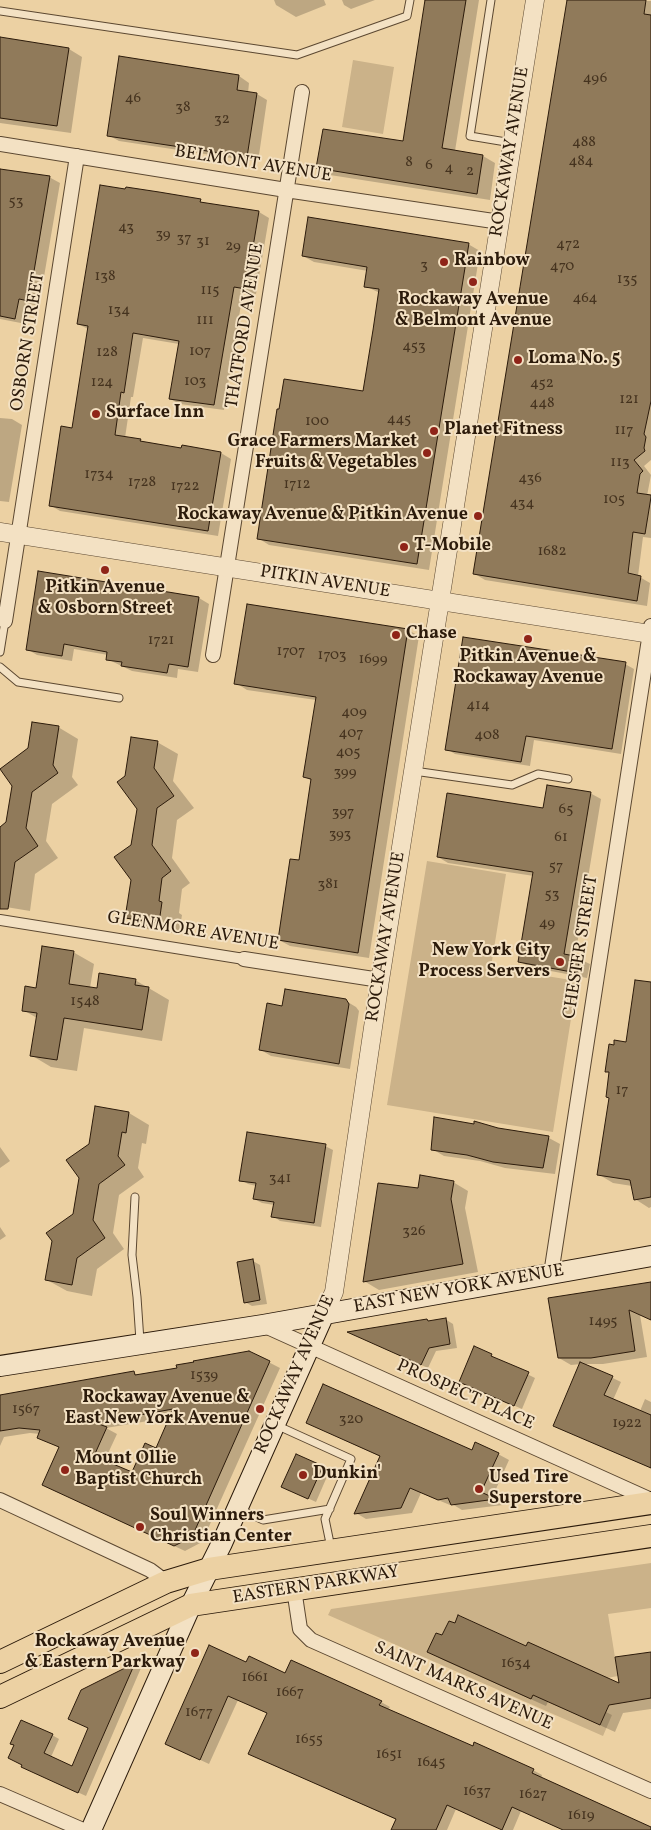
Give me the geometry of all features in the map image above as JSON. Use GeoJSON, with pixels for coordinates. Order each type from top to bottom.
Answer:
{"type":"FeatureCollection","features":[{"type":"Feature","properties":{"kind":"main road","name":"EAST NEW YORK AVENUE"},"geometry":{"type":"LineString","coordinates":[[0,1366],[263,1325],[651,1256]]}},
{"type":"Feature","properties":{"kind":"main road","name":"ROCKAWAY AVENUE"},"geometry":{"type":"LineString","coordinates":[[91,1830],[324,1314]]}},
{"type":"Feature","properties":{"kind":"main road","name":"EASTERN PARKWAY"},"geometry":{"type":"LineString","coordinates":[[0,1662],[166,1582],[209,1569],[651,1502]]}},
{"type":"Feature","properties":{"kind":"main road","name":"EASTERN PARKWAY"},"geometry":{"type":"LineString","coordinates":[[0,1697],[191,1605],[651,1536]]}},
{"type":"Feature","properties":{"kind":"street","name":"ROCKAWAY AVENUE"},"geometry":{"type":"LineString","coordinates":[[324,1314],[334,1292],[380,980],[535,0]]}},
{"type":"Feature","properties":{"kind":"street","name":"THATFORD AVENUE"},"geometry":{"type":"LineString","coordinates":[[213,655],[302,92]]}},
{"type":"Feature","properties":{"kind":"street","name":"BELMONT AVENUE"},"geometry":{"type":"LineString","coordinates":[[0,144],[500,222]]}},
{"type":"Feature","properties":{"kind":"street","name":"OSBORN STREET"},"geometry":{"type":"LineString","coordinates":[[5,621],[77,156]]}},
{"type":"Feature","properties":{"kind":"street","name":"PITKIN AVENUE"},"geometry":{"type":"LineString","coordinates":[[0,532],[440,601],[651,631]]}},
{"type":"Feature","properties":{"kind":"street","name":"CHESTER STREET"},"geometry":{"type":"LineString","coordinates":[[551,1274],[651,631]]}},
{"type":"Feature","properties":{"kind":"street","name":"GLENMORE AVENUE"},"geometry":{"type":"LineString","coordinates":[[0,920],[380,980]]}},
{"type":"Feature","properties":{"kind":"street","name":"PROSPECT PLACE"},"geometry":{"type":"LineString","coordinates":[[263,1325],[651,1502]]}},
{"type":"Feature","properties":{"kind":"street"},"geometry":{"type":"LineString","coordinates":[[0,1500],[150,1570],[166,1582]]}},
{"type":"Feature","properties":{"kind":"street","name":"SAINT MARKS AVENUE"},"geometry":{"type":"LineString","coordinates":[[294,1589],[300,1629],[310,1640],[651,1791]]}},
{"type":"Feature","properties":{"kind":"street"},"geometry":{"type":"LineString","coordinates":[[0,1794],[83,1830]]}},
{"type":"Feature","properties":{"kind":"lane"},"geometry":{"type":"LineString","coordinates":[[0,11],[296,55],[407,16],[410,0]]}},
{"type":"Feature","properties":{"kind":"lane"},"geometry":{"type":"LineString","coordinates":[[491,0],[470,136],[512,143]]}},
{"type":"Feature","properties":{"kind":"lane"},"geometry":{"type":"LineString","coordinates":[[0,652],[5,621]]}},
{"type":"Feature","properties":{"kind":"lane"},"geometry":{"type":"LineString","coordinates":[[0,667],[18,682],[119,698]]}},
{"type":"Feature","properties":{"kind":"lane"},"geometry":{"type":"LineString","coordinates":[[414,771],[512,785],[538,774],[568,779]]}},
{"type":"Feature","properties":{"kind":"lane"},"geometry":{"type":"LineString","coordinates":[[135,1197],[132,1255],[140,1344]]}},
{"type":"Feature","properties":{"kind":"lane"},"geometry":{"type":"LineString","coordinates":[[274,1424],[351,1459],[325,1519],[332,1551]]}},
{"type":"Feature","properties":{"kind":"lane"},"geometry":{"type":"LineString","coordinates":[[237,1508],[263,1520],[330,1509]]}},
{"type":"Feature","properties":{"kind":"shaded area"},"geometry":{"type":"Polygon","coordinates":[[[353,60],[394,67],[383,134],[342,127],[353,60]]]}},
{"type":"Feature","properties":{"kind":"shaded area"},"geometry":{"type":"Polygon","coordinates":[[[427,861],[506,874],[491,967],[577,981],[553,1132],[387,1105],[427,861]]]}},
{"type":"Feature","properties":{"kind":"shaded area"},"geometry":{"type":"Polygon","coordinates":[[[651,1563],[651,1608],[608,1614],[618,1676],[607,1678],[526,1646],[459,1615],[455,1623],[449,1621],[442,1635],[436,1633],[427,1652],[531,1699],[533,1695],[599,1725],[606,1712],[612,1715],[603,1736],[328,1615],[331,1609],[651,1563]]]}},
{"type":"Feature","properties":{"kind":"building"},"geometry":{"type":"Polygon","coordinates":[[[425,0],[466,0],[442,148],[483,155],[477,194],[316,168],[323,129],[403,141],[425,0]]]}},
{"type":"Feature","properties":{"kind":"building"},"geometry":{"type":"Polygon","coordinates":[[[567,0],[646,0],[644,14],[651,15],[651,401],[644,434],[646,437],[645,451],[634,460],[643,471],[640,474],[637,493],[651,495],[651,497],[645,534],[633,532],[628,573],[641,576],[637,601],[473,574],[567,0]]]}},
{"type":"Feature","properties":{"kind":"building"},"geometry":{"type":"Polygon","coordinates":[[[0,37],[69,48],[57,126],[0,118],[0,37]]]}},
{"type":"Feature","properties":{"kind":"building"},"geometry":{"type":"Polygon","coordinates":[[[119,56],[239,75],[237,90],[257,93],[247,157],[107,136],[119,56]]]}},
{"type":"Feature","properties":{"kind":"building"},"geometry":{"type":"Polygon","coordinates":[[[0,169],[50,176],[29,301],[19,299],[15,319],[0,316],[0,169]]]}},
{"type":"Feature","properties":{"kind":"building"},"geometry":{"type":"Polygon","coordinates":[[[100,185],[159,192],[201,199],[200,202],[259,211],[246,289],[234,287],[214,405],[169,399],[179,341],[133,333],[124,393],[121,392],[115,435],[181,448],[182,445],[221,452],[208,531],[49,506],[61,426],[72,428],[88,326],[77,324],[100,185]]]}},
{"type":"Feature","properties":{"kind":"building"},"geometry":{"type":"Polygon","coordinates":[[[308,217],[469,243],[417,564],[257,539],[277,409],[279,409],[284,379],[363,391],[373,330],[379,289],[364,287],[367,267],[302,256],[308,217]]]}},
{"type":"Feature","properties":{"kind":"building"},"geometry":{"type":"Polygon","coordinates":[[[38,571],[199,597],[188,667],[169,664],[167,673],[121,666],[122,662],[106,660],[107,652],[64,644],[62,656],[26,650],[38,571]]]}},
{"type":"Feature","properties":{"kind":"building"},"geometry":{"type":"Polygon","coordinates":[[[247,604],[408,629],[358,953],[278,940],[290,859],[299,860],[311,779],[303,777],[316,697],[234,684],[247,604]]]}},
{"type":"Feature","properties":{"kind":"building"},"geometry":{"type":"Polygon","coordinates":[[[463,637],[626,662],[612,749],[526,736],[521,762],[445,750],[463,637]]]}},
{"type":"Feature","properties":{"kind":"building"},"geometry":{"type":"Polygon","coordinates":[[[32,722],[59,726],[53,765],[58,773],[32,792],[26,828],[38,846],[15,862],[8,909],[0,909],[0,827],[6,822],[12,786],[0,769],[28,748],[32,722]]]}},
{"type":"Feature","properties":{"kind":"building"},"geometry":{"type":"Polygon","coordinates":[[[131,737],[158,741],[154,768],[174,796],[157,808],[152,845],[171,871],[162,878],[159,901],[162,902],[159,923],[125,918],[131,880],[114,857],[131,845],[137,809],[117,782],[125,776],[131,737]]]}},
{"type":"Feature","properties":{"kind":"building"},"geometry":{"type":"Polygon","coordinates":[[[547,785],[591,792],[564,954],[580,957],[577,973],[518,962],[533,872],[437,857],[447,793],[543,808],[547,785]]]}},
{"type":"Feature","properties":{"kind":"building"},"geometry":{"type":"Polygon","coordinates":[[[42,946],[74,951],[69,984],[97,988],[99,973],[136,979],[135,985],[149,987],[142,1030],[64,1018],[57,1060],[30,1056],[37,1013],[22,1011],[25,986],[36,988],[42,946]]]}},
{"type":"Feature","properties":{"kind":"building"},"geometry":{"type":"Polygon","coordinates":[[[635,980],[651,982],[651,1197],[634,1200],[630,1180],[597,1175],[609,1098],[606,1097],[609,1072],[605,1072],[609,1044],[614,1045],[614,1040],[626,1042],[635,980]]]}},
{"type":"Feature","properties":{"kind":"building"},"geometry":{"type":"Polygon","coordinates":[[[285,989],[346,999],[349,1004],[339,1064],[259,1050],[267,1003],[282,1006],[285,989]]]}},
{"type":"Feature","properties":{"kind":"building"},"geometry":{"type":"Polygon","coordinates":[[[95,1106],[129,1112],[126,1133],[122,1132],[118,1156],[125,1165],[99,1184],[93,1220],[105,1238],[77,1258],[72,1285],[45,1280],[52,1241],[46,1233],[73,1214],[79,1178],[66,1160],[89,1144],[95,1106]]]}},
{"type":"Feature","properties":{"kind":"building"},"geometry":{"type":"Polygon","coordinates":[[[434,1117],[474,1124],[474,1121],[498,1128],[549,1136],[543,1168],[493,1162],[467,1155],[431,1150],[434,1117]]]}},
{"type":"Feature","properties":{"kind":"building"},"geometry":{"type":"Polygon","coordinates":[[[247,1132],[326,1144],[314,1223],[271,1217],[274,1202],[253,1199],[256,1183],[239,1181],[247,1132]]]}},
{"type":"Feature","properties":{"kind":"building"},"geometry":{"type":"Polygon","coordinates":[[[420,1175],[454,1181],[451,1199],[463,1264],[363,1282],[378,1183],[418,1188],[420,1175]]]}},
{"type":"Feature","properties":{"kind":"building"},"geometry":{"type":"Polygon","coordinates":[[[253,1259],[260,1300],[244,1303],[237,1262],[253,1259]]]}},
{"type":"Feature","properties":{"kind":"building"},"geometry":{"type":"Polygon","coordinates":[[[651,1282],[651,1320],[629,1310],[635,1351],[591,1358],[558,1358],[548,1298],[651,1282]]]}},
{"type":"Feature","properties":{"kind":"building"},"geometry":{"type":"Polygon","coordinates":[[[446,1318],[450,1344],[429,1348],[421,1365],[347,1332],[427,1319],[428,1321],[446,1318]]]}},
{"type":"Feature","properties":{"kind":"building"},"geometry":{"type":"Polygon","coordinates":[[[474,1346],[492,1354],[491,1356],[529,1372],[514,1406],[459,1382],[474,1346]]]}},
{"type":"Feature","properties":{"kind":"building"},"geometry":{"type":"Polygon","coordinates":[[[249,1351],[270,1361],[192,1537],[174,1546],[42,1485],[59,1447],[37,1438],[40,1430],[19,1428],[0,1431],[0,1395],[134,1371],[135,1375],[177,1368],[176,1365],[249,1351]],[[173,1409],[96,1423],[107,1427],[94,1456],[132,1472],[145,1443],[156,1448],[173,1409]]]}},
{"type":"Feature","properties":{"kind":"building"},"geometry":{"type":"Polygon","coordinates":[[[580,1362],[613,1376],[604,1395],[651,1415],[651,1468],[553,1426],[580,1362]]]}},
{"type":"Feature","properties":{"kind":"building"},"geometry":{"type":"Polygon","coordinates":[[[323,1384],[472,1450],[475,1442],[499,1453],[481,1492],[496,1499],[451,1505],[448,1498],[438,1500],[410,1488],[401,1508],[354,1514],[380,1456],[306,1423],[323,1384]]]}},
{"type":"Feature","properties":{"kind":"building"},"geometry":{"type":"Polygon","coordinates":[[[296,1454],[323,1466],[308,1499],[281,1487],[296,1454]]]}},
{"type":"Feature","properties":{"kind":"building"},"geometry":{"type":"Polygon","coordinates":[[[458,1615],[526,1646],[528,1642],[619,1683],[615,1657],[651,1652],[651,1698],[609,1705],[600,1725],[533,1695],[531,1699],[427,1652],[436,1633],[442,1635],[449,1621],[455,1623],[458,1615]]]}},
{"type":"Feature","properties":{"kind":"building"},"geometry":{"type":"Polygon","coordinates":[[[209,1645],[246,1662],[249,1656],[285,1673],[291,1660],[382,1701],[379,1705],[473,1746],[474,1742],[534,1769],[532,1773],[651,1827],[651,1830],[563,1830],[512,1807],[502,1830],[447,1805],[436,1830],[391,1830],[396,1819],[248,1754],[267,1713],[228,1696],[200,1760],[165,1744],[209,1645]]]}},
{"type":"Feature","properties":{"kind":"building"},"geometry":{"type":"Polygon","coordinates":[[[135,1663],[78,1793],[21,1767],[22,1765],[8,1758],[14,1745],[10,1744],[21,1720],[53,1734],[44,1753],[72,1766],[88,1728],[68,1719],[81,1690],[135,1663]]]}},
{"type":"Feature","properties":{"kind":"place","name":"Rainbow"},"geometry":{"type":"Point","coordinates":[444,262]}},
{"type":"Feature","properties":{"kind":"place","name":"Rockaway Avenue & Belmont Avenue"},"geometry":{"type":"Point","coordinates":[473,282]}},
{"type":"Feature","properties":{"kind":"place","name":"Loma No. 5"},"geometry":{"type":"Point","coordinates":[518,360]}},
{"type":"Feature","properties":{"kind":"place","name":"Surface Inn"},"geometry":{"type":"Point","coordinates":[96,414]}},
{"type":"Feature","properties":{"kind":"place","name":"Planet Fitness"},"geometry":{"type":"Point","coordinates":[434,431]}},
{"type":"Feature","properties":{"kind":"place","name":"Grace Farmers Market Fruits & Vegetables"},"geometry":{"type":"Point","coordinates":[427,453]}},
{"type":"Feature","properties":{"kind":"place","name":"Rockaway Avenue & Pitkin Avenue"},"geometry":{"type":"Point","coordinates":[478,516]}},
{"type":"Feature","properties":{"kind":"place","name":"T-Mobile"},"geometry":{"type":"Point","coordinates":[404,547]}},
{"type":"Feature","properties":{"kind":"place","name":"Pitkin Avenue & Osborn Street"},"geometry":{"type":"Point","coordinates":[105,570]}},
{"type":"Feature","properties":{"kind":"place","name":"Chase"},"geometry":{"type":"Point","coordinates":[396,635]}},
{"type":"Feature","properties":{"kind":"place","name":"Pitkin Avenue & Rockaway Avenue"},"geometry":{"type":"Point","coordinates":[528,639]}},
{"type":"Feature","properties":{"kind":"place","name":"New York City Process Servers"},"geometry":{"type":"Point","coordinates":[560,962]}},
{"type":"Feature","properties":{"kind":"place","name":"Rockaway Avenue & East New York Avenue"},"geometry":{"type":"Point","coordinates":[260,1409]}},
{"type":"Feature","properties":{"kind":"place","name":"Mount Ollie Baptist Church"},"geometry":{"type":"Point","coordinates":[65,1470]}},
{"type":"Feature","properties":{"kind":"place","name":"Dunkin'"},"geometry":{"type":"Point","coordinates":[303,1475]}},
{"type":"Feature","properties":{"kind":"place","name":"Used Tire Superstore"},"geometry":{"type":"Point","coordinates":[479,1489]}},
{"type":"Feature","properties":{"kind":"place","name":"Soul Winners Christian Center"},"geometry":{"type":"Point","coordinates":[140,1527]}},
{"type":"Feature","properties":{"kind":"place","name":"Rockaway Avenue & Eastern Parkway"},"geometry":{"type":"Point","coordinates":[195,1653]}}]}
